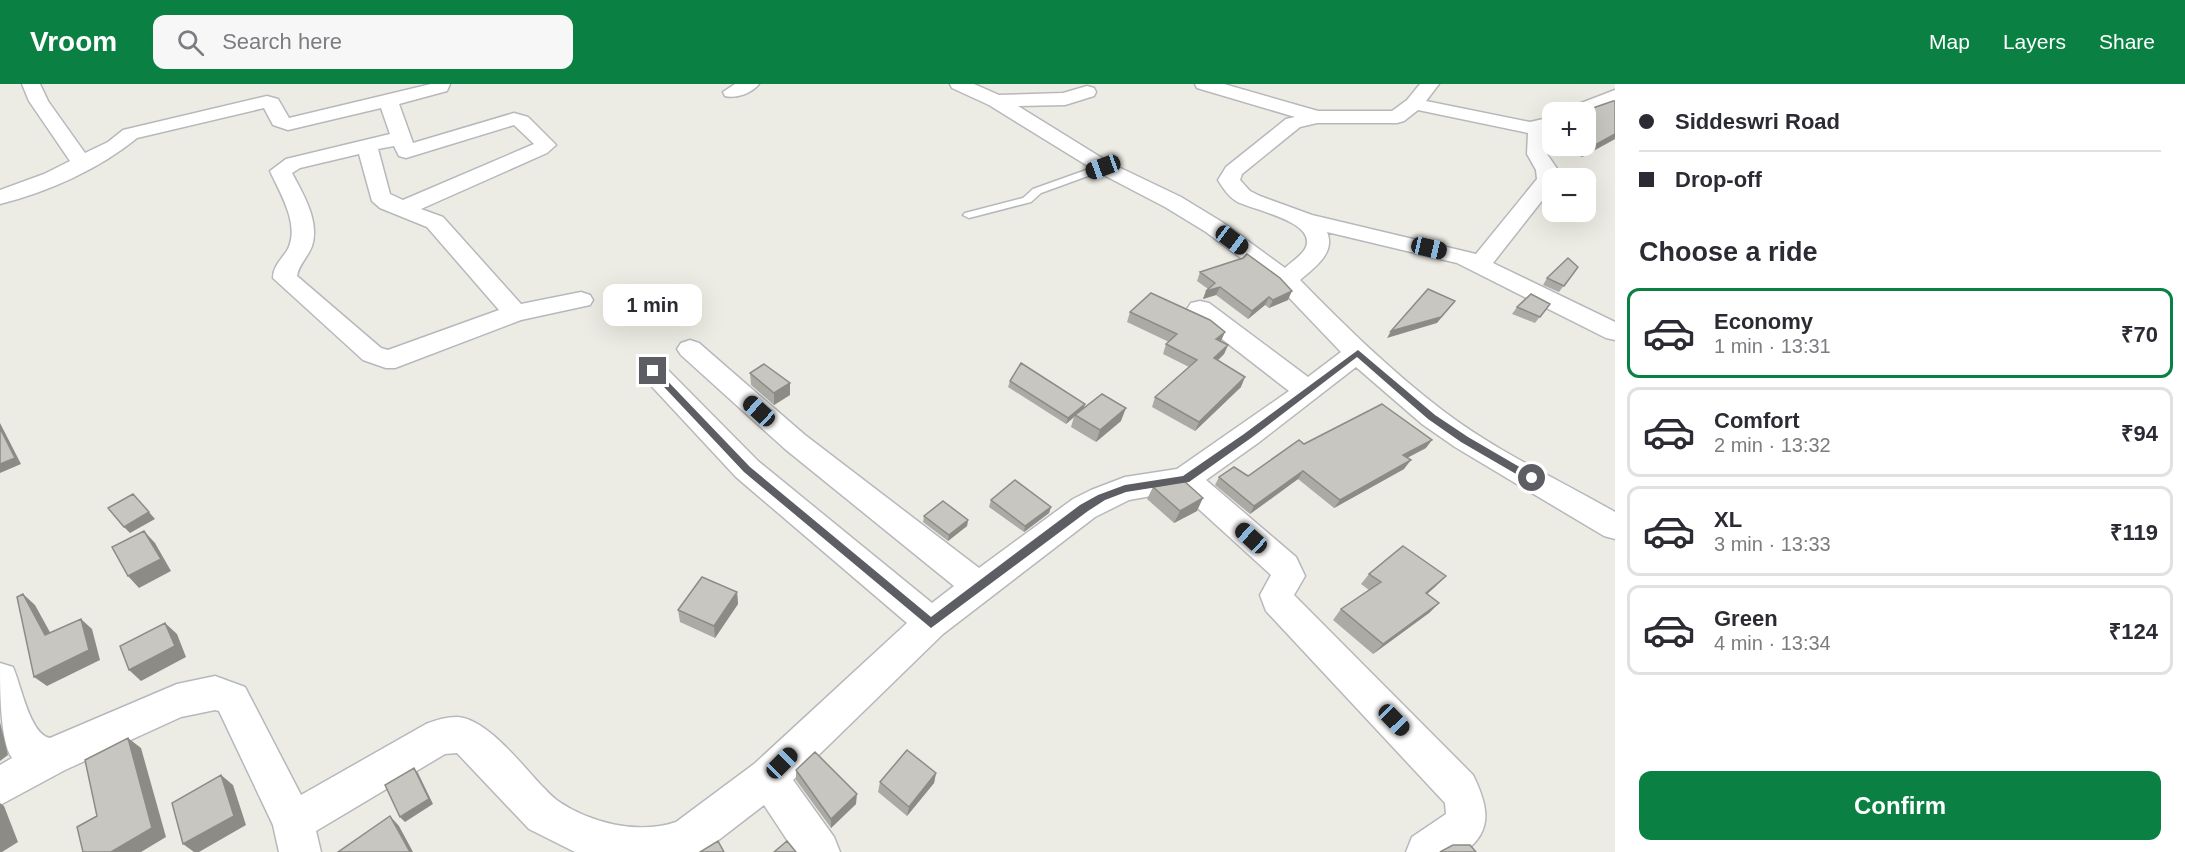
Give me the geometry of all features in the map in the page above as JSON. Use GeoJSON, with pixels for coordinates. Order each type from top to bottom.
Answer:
{"type":"FeatureCollection","features":[{"type":"Feature","properties":{"kind":"street"},"geometry":{"type":"LineString","coordinates":[[31,84],[39,101],[82,164]]}},
{"type":"Feature","properties":{"kind":"street"},"geometry":{"type":"LineString","coordinates":[[0,197],[52,179],[115,146],[130,134],[262,103],[271,103],[280,121],[285,124],[437,89],[441,84]]}},
{"type":"Feature","properties":{"kind":"street"},"geometry":{"type":"LineString","coordinates":[[959,84],[996,101],[1103,167],[1200,218],[1286,280],[1358,353],[1432,417],[1465,440],[1611,519]]}},
{"type":"Feature","properties":{"kind":"street"},"geometry":{"type":"LineString","coordinates":[[1204,84],[1317,117]]}},
{"type":"Feature","properties":{"kind":"street"},"geometry":{"type":"LineString","coordinates":[[1430,84],[1405,113],[1386,118],[1317,117],[1293,123],[1233,171],[1229,180],[1237,192],[1249,199],[1304,220],[1450,253],[1480,264],[1615,332]]}},
{"type":"Feature","properties":{"kind":"street"},"geometry":{"type":"LineString","coordinates":[[996,101],[1065,99],[1087,92]]}},
{"type":"Feature","properties":{"kind":"street"},"geometry":{"type":"LineString","coordinates":[[1596,104],[1615,96]]}},
{"type":"Feature","properties":{"kind":"street"},"geometry":{"type":"LineString","coordinates":[[388,100],[404,151],[409,152],[514,119],[520,121],[545,143],[540,149],[404,208]]}},
{"type":"Feature","properties":{"kind":"street"},"geometry":{"type":"LineString","coordinates":[[1414,104],[1513,125],[1542,125]]}},
{"type":"Feature","properties":{"kind":"street"},"geometry":{"type":"LineString","coordinates":[[1480,264],[1548,180],[1547,170],[1537,154],[1542,136]]}},
{"type":"Feature","properties":{"kind":"street"},"geometry":{"type":"LineString","coordinates":[[400,138],[293,163],[281,171],[302,222],[301,245],[285,272],[285,278],[372,354],[386,359],[395,359],[515,313],[581,300]]}},
{"type":"Feature","properties":{"kind":"street"},"geometry":{"type":"LineString","coordinates":[[367,146],[380,196],[388,203],[435,222],[515,313]]}},
{"type":"Feature","properties":{"kind":"street"},"geometry":{"type":"LineString","coordinates":[[1286,280],[1315,251],[1319,243],[1318,235],[1304,220]]}},
{"type":"Feature","properties":{"kind":"street"},"geometry":{"type":"LineString","coordinates":[[1200,309],[1308,391]]}},
{"type":"Feature","properties":{"kind":"street"},"geometry":{"type":"LineString","coordinates":[[690,349],[788,437],[978,586]]}},
{"type":"Feature","properties":{"kind":"street"},"geometry":{"type":"LineString","coordinates":[[0,786],[51,757],[177,701],[215,693],[232,699],[239,709],[297,837],[439,737],[459,735],[472,741],[543,815],[595,840],[632,849],[663,847],[688,838],[768,777],[931,623],[978,586],[1102,498],[1125,489],[1185,479],[1205,467],[1358,353]]}},
{"type":"Feature","properties":{"kind":"street"},"geometry":{"type":"LineString","coordinates":[[653,371],[747,469],[931,623]]}},
{"type":"Feature","properties":{"kind":"street"},"geometry":{"type":"LineString","coordinates":[[1185,479],[1284,567],[1288,576],[1277,595],[1278,601],[1459,789],[1468,804],[1468,817],[1462,829],[1427,852]]}},
{"type":"Feature","properties":{"kind":"street"},"geometry":{"type":"LineString","coordinates":[[0,679],[20,741],[37,755],[51,757]]}},
{"type":"Feature","properties":{"kind":"street"},"geometry":{"type":"LineString","coordinates":[[768,777],[819,852]]}},
{"type":"Feature","properties":{"kind":"lane"},"geometry":{"type":"LineString","coordinates":[[969,215],[1027,200],[1038,191],[1103,167]]}},
{"type":"Feature","properties":{"kind":"building"},"geometry":{"type":"Polygon","coordinates":[[[1615,101],[1615,134],[1596,145],[1596,107],[1615,101]]]}},
{"type":"Feature","properties":{"kind":"building"},"geometry":{"type":"Polygon","coordinates":[[[1247,254],[1280,278],[1292,291],[1273,300],[1269,297],[1252,311],[1220,287],[1206,291],[1215,283],[1200,272],[1243,258],[1247,254]]]}},
{"type":"Feature","properties":{"kind":"building"},"geometry":{"type":"Polygon","coordinates":[[[1568,258],[1578,267],[1564,286],[1547,278],[1568,258]]]}},
{"type":"Feature","properties":{"kind":"building"},"geometry":{"type":"Polygon","coordinates":[[[1428,289],[1455,301],[1441,317],[1391,331],[1428,289]]]}},
{"type":"Feature","properties":{"kind":"building"},"geometry":{"type":"Polygon","coordinates":[[[1151,293],[1210,320],[1225,332],[1216,339],[1228,345],[1214,358],[1245,377],[1199,422],[1155,397],[1197,360],[1166,344],[1177,334],[1130,312],[1151,293]]]}},
{"type":"Feature","properties":{"kind":"building"},"geometry":{"type":"Polygon","coordinates":[[[1531,294],[1550,304],[1540,317],[1517,307],[1531,294]]]}},
{"type":"Feature","properties":{"kind":"building"},"geometry":{"type":"Polygon","coordinates":[[[1021,363],[1085,404],[1068,418],[1010,381],[1021,363]]]}},
{"type":"Feature","properties":{"kind":"building"},"geometry":{"type":"Polygon","coordinates":[[[764,364],[790,383],[774,393],[750,373],[764,364]]]}},
{"type":"Feature","properties":{"kind":"building"},"geometry":{"type":"Polygon","coordinates":[[[1102,394],[1126,408],[1100,430],[1075,415],[1102,394]]]}},
{"type":"Feature","properties":{"kind":"building"},"geometry":{"type":"Polygon","coordinates":[[[1382,404],[1432,440],[1403,455],[1411,460],[1340,500],[1303,471],[1254,506],[1219,477],[1234,467],[1248,476],[1299,440],[1304,444],[1382,404]]]}},
{"type":"Feature","properties":{"kind":"building"},"geometry":{"type":"Polygon","coordinates":[[[0,428],[15,458],[0,464],[0,428]]]}},
{"type":"Feature","properties":{"kind":"building"},"geometry":{"type":"Polygon","coordinates":[[[1015,480],[1051,507],[1025,526],[991,500],[1015,480]]]}},
{"type":"Feature","properties":{"kind":"building"},"geometry":{"type":"Polygon","coordinates":[[[1184,481],[1203,498],[1180,511],[1153,487],[1184,481]]]}},
{"type":"Feature","properties":{"kind":"building"},"geometry":{"type":"Polygon","coordinates":[[[133,494],[149,512],[124,527],[108,508],[133,494]]]}},
{"type":"Feature","properties":{"kind":"building"},"geometry":{"type":"Polygon","coordinates":[[[943,501],[968,520],[949,535],[924,516],[943,501]]]}},
{"type":"Feature","properties":{"kind":"building"},"geometry":{"type":"Polygon","coordinates":[[[144,531],[161,559],[128,576],[112,547],[144,531]]]}},
{"type":"Feature","properties":{"kind":"building"},"geometry":{"type":"Polygon","coordinates":[[[1403,546],[1446,576],[1426,593],[1439,603],[1383,644],[1341,609],[1381,582],[1369,574],[1403,546]]]}},
{"type":"Feature","properties":{"kind":"building"},"geometry":{"type":"Polygon","coordinates":[[[702,577],[737,592],[714,626],[678,610],[702,577]]]}},
{"type":"Feature","properties":{"kind":"building"},"geometry":{"type":"Polygon","coordinates":[[[23,594],[45,635],[81,619],[89,650],[34,677],[17,597],[23,594]]]}},
{"type":"Feature","properties":{"kind":"building"},"geometry":{"type":"Polygon","coordinates":[[[165,623],[175,646],[129,670],[120,646],[165,623]]]}},
{"type":"Feature","properties":{"kind":"building"},"geometry":{"type":"Polygon","coordinates":[[[128,738],[152,828],[111,852],[83,852],[77,827],[97,816],[85,760],[128,738]]]}},
{"type":"Feature","properties":{"kind":"building"},"geometry":{"type":"Polygon","coordinates":[[[907,750],[936,773],[909,807],[880,782],[907,750]]]}},
{"type":"Feature","properties":{"kind":"building"},"geometry":{"type":"Polygon","coordinates":[[[815,752],[857,794],[831,819],[796,770],[815,752]]]}},
{"type":"Feature","properties":{"kind":"building"},"geometry":{"type":"Polygon","coordinates":[[[414,768],[429,799],[400,817],[385,785],[414,768]]]}},
{"type":"Feature","properties":{"kind":"building"},"geometry":{"type":"Polygon","coordinates":[[[221,775],[234,816],[183,844],[172,803],[221,775]]]}},
{"type":"Feature","properties":{"kind":"building"},"geometry":{"type":"Polygon","coordinates":[[[390,816],[410,852],[338,852],[390,816]]]}},
{"type":"Feature","properties":{"kind":"building"},"geometry":{"type":"Polygon","coordinates":[[[718,841],[724,852],[700,852],[718,841]]]}},
{"type":"Feature","properties":{"kind":"building"},"geometry":{"type":"Polygon","coordinates":[[[787,841],[796,852],[774,852],[787,841]]]}},
{"type":"Feature","properties":{"kind":"building"},"geometry":{"type":"Polygon","coordinates":[[[1453,845],[1470,845],[1476,852],[1440,852],[1453,845]]]}},
{"type":"Feature","properties":{"kind":"route"},"geometry":{"type":"LineString","coordinates":[[653,371],[747,469],[931,623],[1084,508],[1125,489],[1185,479],[1248,436],[1358,353],[1432,417],[1465,440],[1532,478]]}}]}
